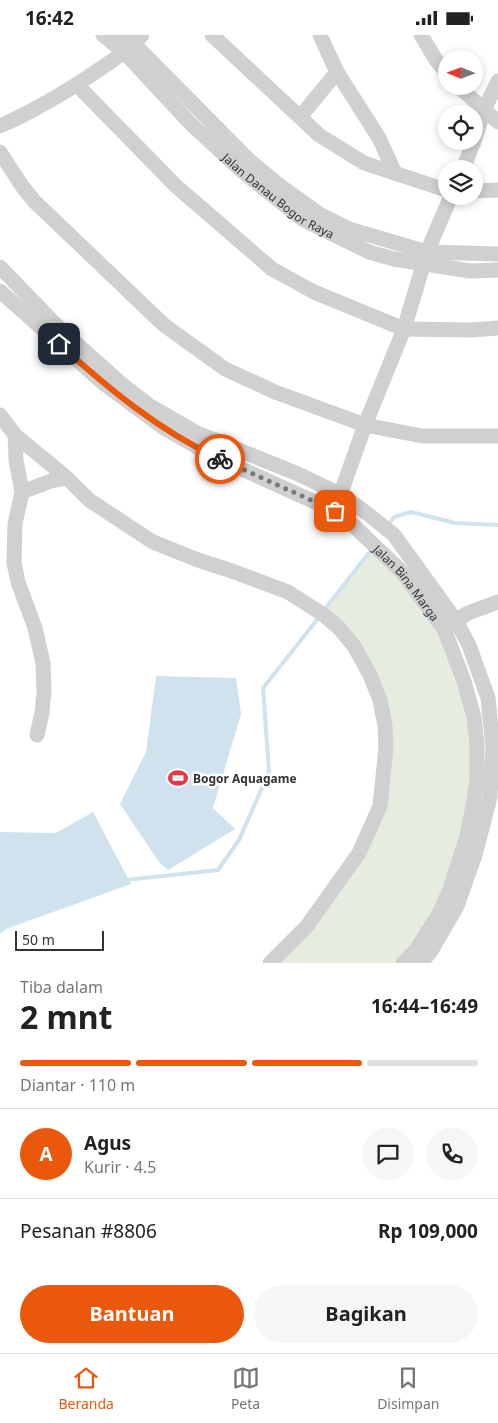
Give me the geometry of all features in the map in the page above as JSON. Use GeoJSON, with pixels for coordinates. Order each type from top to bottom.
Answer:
{"type":"FeatureCollection","features":[{"type":"Feature","properties":{"kind":"street","name":"Jalan Danau Bogor Raya"},"geometry":{"type":"LineString","coordinates":[[103,35],[130,42],[249,160],[321,215],[349,229],[425,258],[470,271],[498,270]]}},
{"type":"Feature","properties":{"kind":"street"},"geometry":{"type":"LineString","coordinates":[[212,35],[319,135],[364,163],[438,187]]}},
{"type":"Feature","properties":{"kind":"street"},"geometry":{"type":"LineString","coordinates":[[320,35],[337,72],[379,138],[395,173]]}},
{"type":"Feature","properties":{"kind":"street"},"geometry":{"type":"LineString","coordinates":[[420,35],[438,62]]}},
{"type":"Feature","properties":{"kind":"street"},"geometry":{"type":"LineString","coordinates":[[0,126],[24,116],[77,85],[130,42]]}},
{"type":"Feature","properties":{"kind":"street"},"geometry":{"type":"LineString","coordinates":[[300,117],[337,72]]}},
{"type":"Feature","properties":{"kind":"street"},"geometry":{"type":"LineString","coordinates":[[483,113],[498,81]]}},
{"type":"Feature","properties":{"kind":"street"},"geometry":{"type":"LineString","coordinates":[[77,85],[176,185],[272,269],[314,292],[404,329],[498,329]]}},
{"type":"Feature","properties":{"kind":"street"},"geometry":{"type":"LineString","coordinates":[[468,95],[498,122]]}},
{"type":"Feature","properties":{"kind":"street"},"geometry":{"type":"LineString","coordinates":[[0,152],[34,201],[164,325],[225,369],[275,392],[365,425],[422,436],[498,436]]}},
{"type":"Feature","properties":{"kind":"street"},"geometry":{"type":"LineString","coordinates":[[483,191],[498,190]]}},
{"type":"Feature","properties":{"kind":"street"},"geometry":{"type":"LineString","coordinates":[[335,511],[365,425],[404,329],[425,258],[447,205]]}},
{"type":"Feature","properties":{"kind":"street","name":"Jalan Danau Bogor Raya"},"geometry":{"type":"LineString","coordinates":[[425,258],[498,254]]}},
{"type":"Feature","properties":{"kind":"street"},"geometry":{"type":"LineString","coordinates":[[0,267],[15,285],[73,341],[150,406],[197,433],[298,474],[340,494]]}},
{"type":"Feature","properties":{"kind":"street","name":"Jalan Bina Marga"},"geometry":{"type":"LineString","coordinates":[[0,291],[103,383],[164,428],[213,456],[335,511],[354,525],[469,645],[493,698],[490,797],[484,826],[457,906],[421,963]]}},
{"type":"Feature","properties":{"kind":"street"},"geometry":{"type":"LineString","coordinates":[[0,415],[15,435],[89,500],[154,542],[288,592],[324,615],[339,628],[354,646],[370,675],[380,699],[386,747],[380,806],[355,859],[306,926],[270,963]]}},
{"type":"Feature","properties":{"kind":"street"},"geometry":{"type":"LineString","coordinates":[[15,435],[16,460],[22,492],[14,524],[14,563],[18,582],[35,628],[44,663],[44,699],[37,735]]}},
{"type":"Feature","properties":{"kind":"street"},"geometry":{"type":"LineString","coordinates":[[22,492],[51,481],[67,479]]}},
{"type":"Feature","properties":{"kind":"street","name":"Jalan Bina Marga"},"geometry":{"type":"LineString","coordinates":[[340,494],[394,535],[450,625],[474,717],[477,744],[477,778],[468,836],[450,889],[439,914],[416,950],[403,963]]}},
{"type":"Feature","properties":{"kind":"street"},"geometry":{"type":"LineString","coordinates":[[450,625],[468,613],[498,602]]}},
{"type":"Feature","properties":{"kind":"shaded area"},"geometry":{"type":"Polygon","coordinates":[[[374,547],[402,572],[457,662],[477,778],[450,889],[403,963],[270,963],[307,926],[380,806],[386,747],[370,675],[321,614],[374,547]]]}},
{"type":"Feature","properties":{"kind":"water","name":"Bogor Aquagame"},"geometry":{"type":"Polygon","coordinates":[[[156,676],[236,678],[241,714],[213,808],[235,829],[168,870],[159,862],[120,804],[146,752],[156,676]]]}},
{"type":"Feature","properties":{"kind":"water"},"geometry":{"type":"Polygon","coordinates":[[[93,812],[131,884],[6,929],[0,934],[0,832],[56,833],[93,812]]]}},
{"type":"Feature","properties":{"kind":"waterway"},"geometry":{"type":"LineString","coordinates":[[388,526],[394,517],[411,512],[455,523],[498,525]]}},
{"type":"Feature","properties":{"kind":"waterway"},"geometry":{"type":"LineString","coordinates":[[324,610],[372,549]]}},
{"type":"Feature","properties":{"kind":"waterway"},"geometry":{"type":"LineString","coordinates":[[126,880],[218,870],[239,840],[269,772],[263,688],[320,616]]}},
{"type":"Feature","properties":{"kind":"way so far"},"geometry":{"type":"LineString","coordinates":[[220,459],[335,511]]}},
{"type":"Feature","properties":{"kind":"place","name":"Bogor Aquagame"},"geometry":{"type":"Point","coordinates":[178,778]}},
{"type":"Feature","properties":{"kind":"route"},"geometry":{"type":"LineString","coordinates":[[59,344],[103,383],[139,411],[193,446],[220,459]]}}]}
